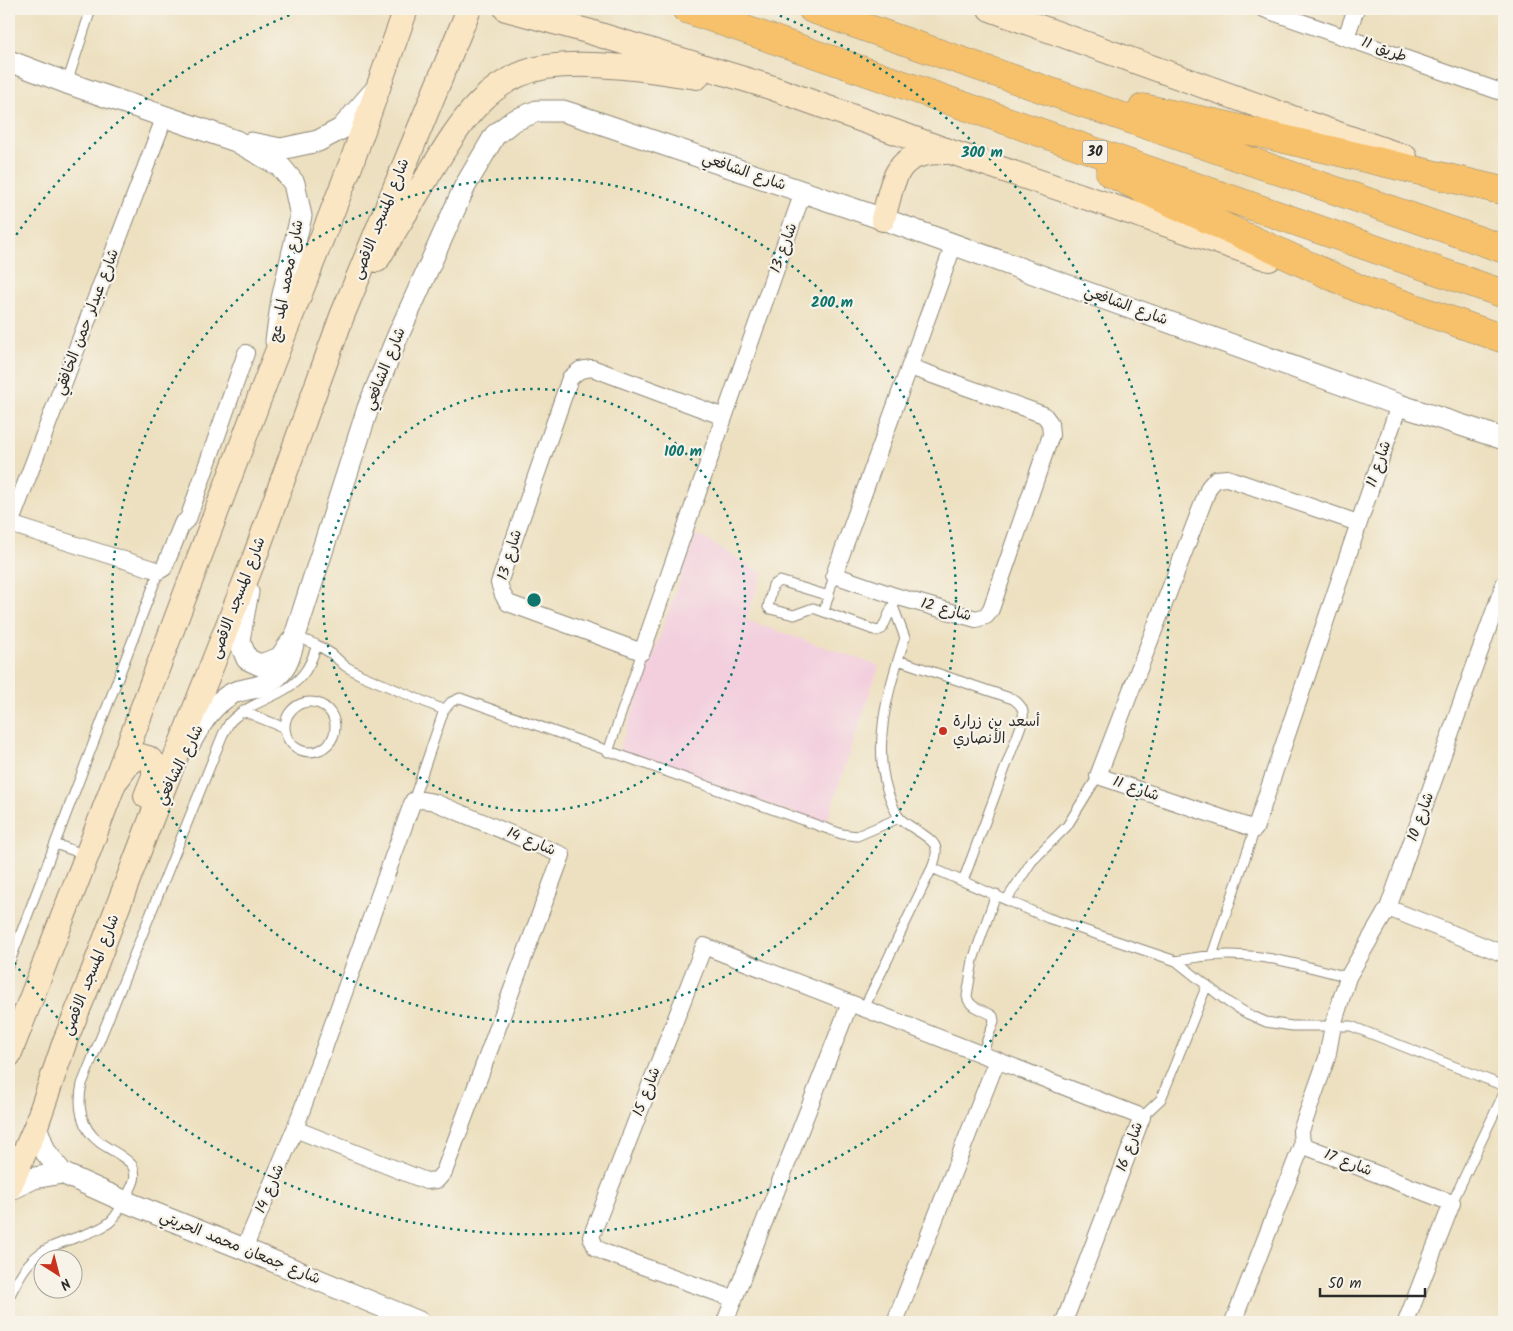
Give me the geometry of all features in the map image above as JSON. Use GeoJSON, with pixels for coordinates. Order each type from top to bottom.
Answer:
{"type":"FeatureCollection","features":[{"type":"Feature","properties":{"kind":"highway","name":"30"},"geometry":{"type":"LineString","coordinates":[[686,9],[1504,294]]}},
{"type":"Feature","properties":{"kind":"highway"},"geometry":{"type":"LineString","coordinates":[[812,9],[1504,249]]}},
{"type":"Feature","properties":{"kind":"highway"},"geometry":{"type":"LineString","coordinates":[[1025,82],[1229,126],[1504,191]]}},
{"type":"Feature","properties":{"kind":"highway"},"geometry":{"type":"LineString","coordinates":[[1010,123],[1155,195],[1360,289],[1504,340]]}},
{"type":"Feature","properties":{"kind":"main road"},"geometry":{"type":"LineString","coordinates":[[9,1056],[87,855],[212,520],[351,164],[376,88],[406,9]]}},
{"type":"Feature","properties":{"kind":"main road","name":"شارع المسجد الاقصى"},"geometry":{"type":"LineString","coordinates":[[9,1189],[36,1126],[64,1041],[254,559],[342,316],[468,9]]}},
{"type":"Feature","properties":{"kind":"main road"},"geometry":{"type":"LineString","coordinates":[[506,9],[587,31],[770,87],[951,152],[1360,289]]}},
{"type":"Feature","properties":{"kind":"main road"},"geometry":{"type":"LineString","coordinates":[[557,9],[587,31]]}},
{"type":"Feature","properties":{"kind":"main road"},"geometry":{"type":"LineString","coordinates":[[990,9],[1312,125],[1504,191]]}},
{"type":"Feature","properties":{"kind":"main road"},"geometry":{"type":"LineString","coordinates":[[342,316],[459,125],[481,101],[508,80],[546,67],[589,66],[672,73],[770,87]]}},
{"type":"Feature","properties":{"kind":"main road"},"geometry":{"type":"LineString","coordinates":[[883,219],[896,175],[902,164],[916,156],[931,152],[951,152]]}},
{"type":"Feature","properties":{"kind":"main road"},"geometry":{"type":"LineString","coordinates":[[107,934],[112,893],[154,776],[154,764],[148,758],[141,756],[129,763],[113,785]]}},
{"type":"Feature","properties":{"kind":"street","name":"طريق 11"},"geometry":{"type":"LineString","coordinates":[[1264,9],[1504,93]]}},
{"type":"Feature","properties":{"kind":"street"},"geometry":{"type":"LineString","coordinates":[[1346,37],[1356,9]]}},
{"type":"Feature","properties":{"kind":"street","name":"شارع محمد المد عج"},"geometry":{"type":"LineString","coordinates":[[9,63],[236,141],[282,149],[318,141],[341,129],[376,88]]}},
{"type":"Feature","properties":{"kind":"street","name":"شارع الشافعي"},"geometry":{"type":"LineString","coordinates":[[150,822],[202,721],[218,704],[234,693],[263,685],[278,675],[290,660],[295,636],[375,391],[465,186],[495,135],[514,121],[537,111],[563,111],[804,192],[954,244],[1399,405],[1504,440]]}},
{"type":"Feature","properties":{"kind":"street","name":"شارع عبدلر حمن الخافقي"},"geometry":{"type":"LineString","coordinates":[[9,525],[165,116]]}},
{"type":"Feature","properties":{"kind":"street","name":"شارع محمد المد عج"},"geometry":{"type":"LineString","coordinates":[[236,141],[280,166],[294,183],[300,216],[282,299],[273,362]]}},
{"type":"Feature","properties":{"kind":"street","name":"شارع 13"},"geometry":{"type":"LineString","coordinates":[[724,417],[592,368],[580,370],[570,378],[499,583],[503,595],[508,602],[642,652],[804,192]]}},
{"type":"Feature","properties":{"kind":"street"},"geometry":{"type":"LineString","coordinates":[[834,575],[954,244]]}},
{"type":"Feature","properties":{"kind":"street"},"geometry":{"type":"LineString","coordinates":[[9,525],[159,572],[164,568],[182,524],[188,519],[246,353]]}},
{"type":"Feature","properties":{"kind":"street","name":"شارع 12"},"geometry":{"type":"LineString","coordinates":[[834,575],[894,601],[976,620],[986,616],[991,609],[1051,435],[1050,423],[1044,415],[910,366]]}},
{"type":"Feature","properties":{"kind":"street","name":"شارع 11"},"geometry":{"type":"LineString","coordinates":[[1358,523],[1227,478],[1216,479],[1209,487],[1098,776],[1254,829],[1399,405]]}},
{"type":"Feature","properties":{"kind":"street"},"geometry":{"type":"LineString","coordinates":[[188,519],[212,520]]}},
{"type":"Feature","properties":{"kind":"street","name":"شارع الشافعي"},"geometry":{"type":"LineString","coordinates":[[254,559],[239,640],[247,659],[260,665],[280,658],[295,636]]}},
{"type":"Feature","properties":{"kind":"street","name":"شارع 10"},"geometry":{"type":"LineString","coordinates":[[1302,1145],[1301,1131],[1327,1058],[1333,1025],[1348,977],[1388,908],[1500,610],[1504,584]]}},
{"type":"Feature","properties":{"kind":"street","name":"شارع 14"},"geometry":{"type":"LineString","coordinates":[[244,1249],[295,1129],[413,801],[434,802],[562,855],[444,1172],[437,1180],[426,1181],[295,1129]]}},
{"type":"Feature","properties":{"kind":"street"},"geometry":{"type":"LineString","coordinates":[[1388,908],[1504,954]]}},
{"type":"Feature","properties":{"kind":"street","name":"شارع 15"},"geometry":{"type":"LineString","coordinates":[[734,1299],[606,1254],[596,1248],[591,1236],[704,946],[935,1036]]}},
{"type":"Feature","properties":{"kind":"street"},"geometry":{"type":"LineString","coordinates":[[725,1322],[857,1006]]}},
{"type":"Feature","properties":{"kind":"street","name":"شارع 16"},"geometry":{"type":"LineString","coordinates":[[935,1036],[1142,1117],[1064,1322]]}},
{"type":"Feature","properties":{"kind":"street"},"geometry":{"type":"LineString","coordinates":[[895,1322],[989,1057]]}},
{"type":"Feature","properties":{"kind":"street","name":"شارع جمعان محمد الحريتي"},"geometry":{"type":"LineString","coordinates":[[36,1126],[45,1151],[62,1172],[124,1202],[244,1249],[390,1317],[419,1322]]}},
{"type":"Feature","properties":{"kind":"street"},"geometry":{"type":"LineString","coordinates":[[1234,1322],[1302,1145]]}},
{"type":"Feature","properties":{"kind":"street","name":"شارع 17"},"geometry":{"type":"LineString","coordinates":[[1302,1145],[1452,1203]]}},
{"type":"Feature","properties":{"kind":"street"},"geometry":{"type":"LineString","coordinates":[[9,1189],[34,1178],[62,1172]]}},
{"type":"Feature","properties":{"kind":"street"},"geometry":{"type":"LineString","coordinates":[[1406,1322],[1452,1203]]}},
{"type":"Feature","properties":{"kind":"lane"},"geometry":{"type":"LineString","coordinates":[[67,83],[91,9]]}},
{"type":"Feature","properties":{"kind":"lane"},"geometry":{"type":"LineString","coordinates":[[9,964],[159,572]]}},
{"type":"Feature","properties":{"kind":"lane"},"geometry":{"type":"LineString","coordinates":[[824,612],[834,575]]}},
{"type":"Feature","properties":{"kind":"lane"},"geometry":{"type":"LineString","coordinates":[[829,596],[780,582],[773,585],[768,603],[770,609],[792,615],[810,608],[877,631],[882,628],[894,601]]}},
{"type":"Feature","properties":{"kind":"lane"},"geometry":{"type":"LineString","coordinates":[[857,1006],[932,868],[936,850],[934,844],[899,818],[885,782],[882,760],[887,707],[905,636],[894,601]]}},
{"type":"Feature","properties":{"kind":"lane"},"geometry":{"type":"LineString","coordinates":[[295,636],[318,645],[361,675],[444,710]]}},
{"type":"Feature","properties":{"kind":"lane"},"geometry":{"type":"LineString","coordinates":[[9,1298],[20,1276],[33,1259],[51,1246],[108,1224],[116,1216],[124,1202],[134,1180],[135,1170],[129,1161],[100,1142],[86,1128],[79,1100],[82,1084],[223,734],[230,721],[243,711],[281,693],[294,683],[306,671],[318,645]]}},
{"type":"Feature","properties":{"kind":"lane"},"geometry":{"type":"LineString","coordinates":[[608,752],[642,652]]}},
{"type":"Feature","properties":{"kind":"lane"},"geometry":{"type":"LineString","coordinates":[[898,660],[1013,699],[1025,713],[963,881]]}},
{"type":"Feature","properties":{"kind":"lane"},"geometry":{"type":"LineString","coordinates":[[413,801],[444,710],[450,702],[460,698],[608,752],[851,836],[863,834],[899,818]]}},
{"type":"Feature","properties":{"kind":"lane"},"geometry":{"type":"LineString","coordinates":[[243,711],[284,728],[289,742],[301,750],[316,751],[329,743],[333,737],[334,722],[328,709],[322,705],[307,702],[300,704],[289,713],[284,728]]}},
{"type":"Feature","properties":{"kind":"lane"},"geometry":{"type":"LineString","coordinates":[[1006,899],[1032,861],[1067,826],[1098,776]]}},
{"type":"Feature","properties":{"kind":"lane"},"geometry":{"type":"LineString","coordinates":[[1212,955],[1254,829]]}},
{"type":"Feature","properties":{"kind":"lane"},"geometry":{"type":"LineString","coordinates":[[55,844],[87,855]]}},
{"type":"Feature","properties":{"kind":"lane"},"geometry":{"type":"LineString","coordinates":[[932,868],[1048,918],[1176,961],[1238,1009],[1266,1022],[1292,1026],[1351,1026],[1504,1086]]}},
{"type":"Feature","properties":{"kind":"lane"},"geometry":{"type":"LineString","coordinates":[[989,1057],[993,1016],[971,1005],[967,996],[973,960],[996,894]]}},
{"type":"Feature","properties":{"kind":"lane"},"geometry":{"type":"LineString","coordinates":[[1176,961],[1212,955],[1241,954],[1281,960],[1348,977]]}},
{"type":"Feature","properties":{"kind":"lane"},"geometry":{"type":"LineString","coordinates":[[1142,1117],[1161,1099],[1207,986]]}},
{"type":"Feature","properties":{"kind":"lane"},"geometry":{"type":"LineString","coordinates":[[1452,1203],[1504,1093]]}},
{"type":"Feature","properties":{"kind":"shaded area"},"geometry":{"type":"Polygon","coordinates":[[[696,534],[762,573],[746,620],[879,666],[826,824],[618,753],[696,534]]]}},
{"type":"Feature","properties":{"kind":"place","name":"أسعد بن زرارة الأنصاري"},"geometry":{"type":"Point","coordinates":[943,731]}}]}
